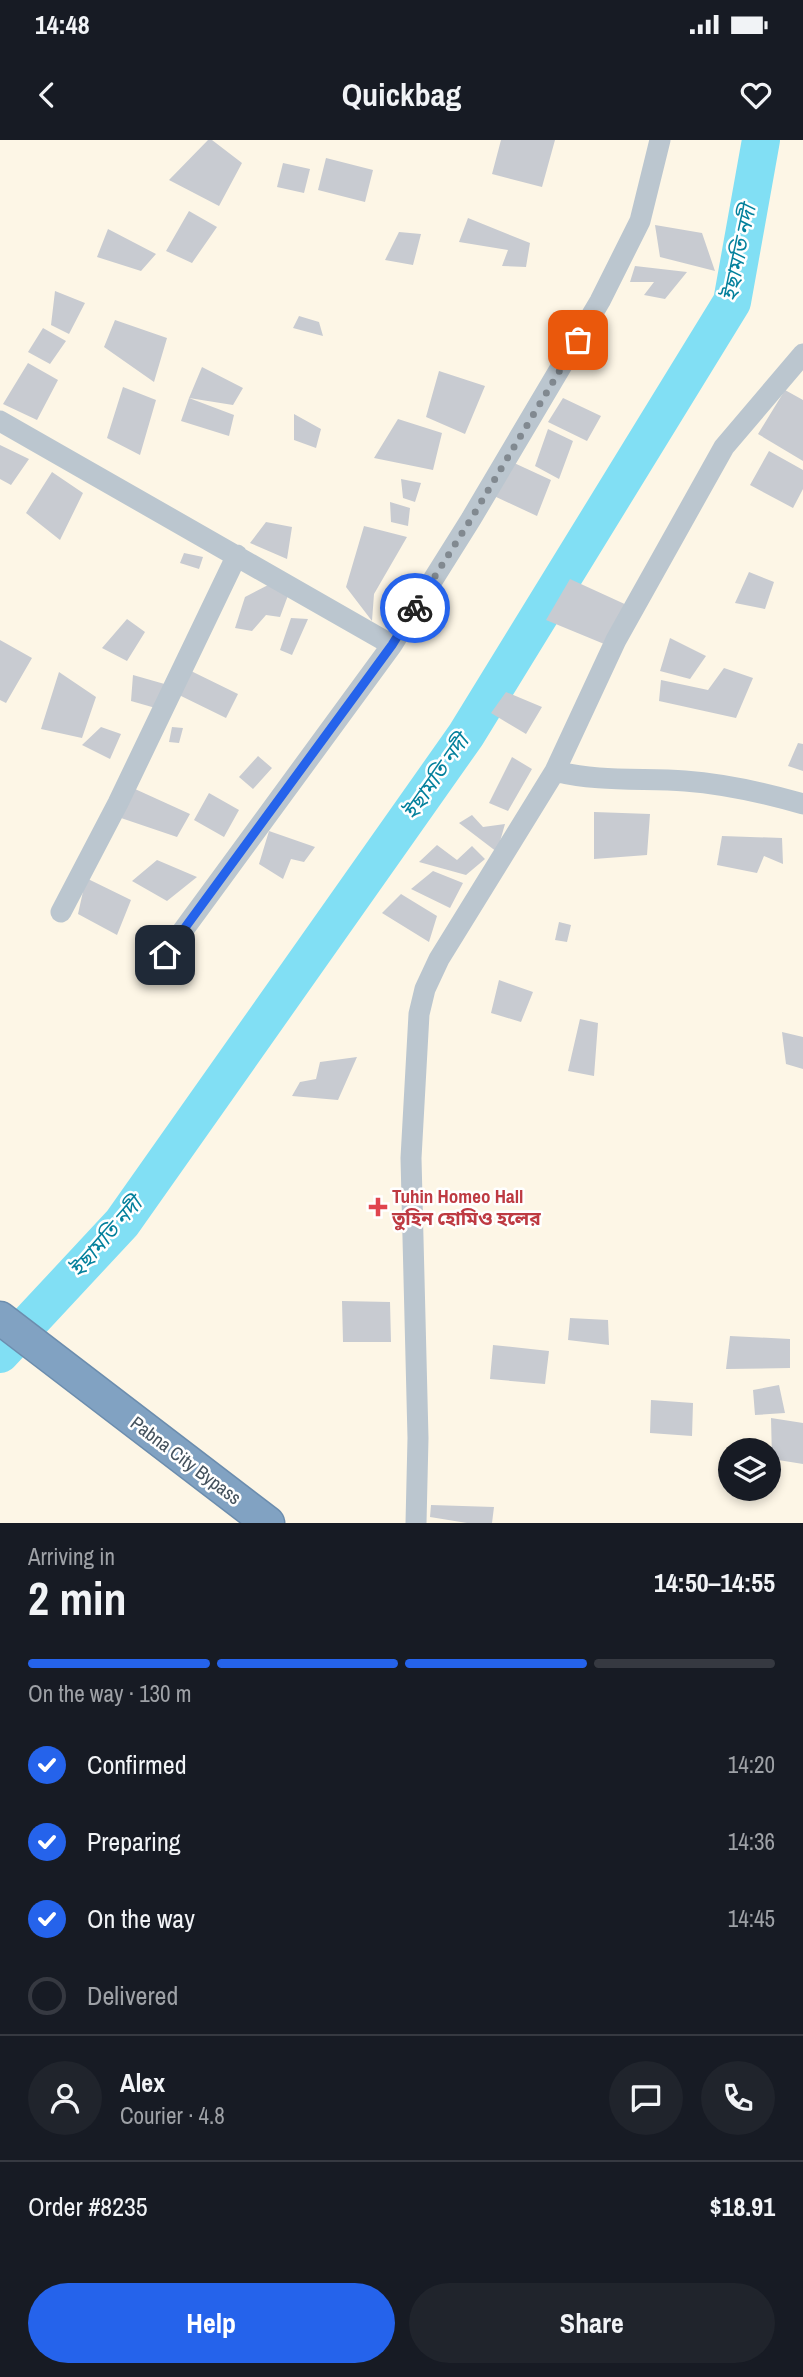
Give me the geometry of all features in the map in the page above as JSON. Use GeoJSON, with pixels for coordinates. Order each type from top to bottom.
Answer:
{"type":"FeatureCollection","features":[{"type":"Feature","properties":{"kind":"highway","name":"Pabna City Bypass"},"geometry":{"type":"LineString","coordinates":[[0,1318],[268,1523]]}},
{"type":"Feature","properties":{"kind":"street"},"geometry":{"type":"LineString","coordinates":[[165,955],[392,645],[507,460],[600,301],[640,221],[660,140]]}},
{"type":"Feature","properties":{"kind":"street"},"geometry":{"type":"LineString","coordinates":[[416,1523],[418,1425],[411,1158],[418,1014],[425,989],[439,959],[555,771],[616,640],[724,447],[803,354]]}},
{"type":"Feature","properties":{"kind":"street"},"geometry":{"type":"LineString","coordinates":[[0,421],[392,645]]}},
{"type":"Feature","properties":{"kind":"street"},"geometry":{"type":"LineString","coordinates":[[61,912],[118,803],[237,555]]}},
{"type":"Feature","properties":{"kind":"street"},"geometry":{"type":"LineString","coordinates":[[555,771],[620,779],[687,781],[768,794],[803,804]]}},
{"type":"Feature","properties":{"kind":"shaded area"},"geometry":{"type":"Polygon","coordinates":[[[0,140],[803,140],[803,1523],[0,1523],[0,140]]]}},
{"type":"Feature","properties":{"kind":"building"},"geometry":{"type":"Polygon","coordinates":[[[208,140],[212,140],[242,163],[219,206],[169,180],[208,140]]]}},
{"type":"Feature","properties":{"kind":"building"},"geometry":{"type":"Polygon","coordinates":[[[501,140],[555,140],[542,187],[492,174],[501,140]]]}},
{"type":"Feature","properties":{"kind":"building"},"geometry":{"type":"Polygon","coordinates":[[[326,158],[373,170],[365,202],[318,190],[326,158]]]}},
{"type":"Feature","properties":{"kind":"building"},"geometry":{"type":"Polygon","coordinates":[[[283,163],[310,169],[304,193],[277,187],[283,163]]]}},
{"type":"Feature","properties":{"kind":"building"},"geometry":{"type":"Polygon","coordinates":[[[189,211],[217,227],[192,263],[166,251],[189,211]]]}},
{"type":"Feature","properties":{"kind":"building"},"geometry":{"type":"Polygon","coordinates":[[[468,218],[530,243],[526,267],[502,266],[508,250],[459,242],[468,218]]]}},
{"type":"Feature","properties":{"kind":"building"},"geometry":{"type":"Polygon","coordinates":[[[655,225],[702,233],[715,271],[660,257],[655,225]]]}},
{"type":"Feature","properties":{"kind":"building"},"geometry":{"type":"Polygon","coordinates":[[[108,229],[156,254],[141,271],[97,257],[108,229]]]}},
{"type":"Feature","properties":{"kind":"building"},"geometry":{"type":"Polygon","coordinates":[[[399,232],[421,234],[413,265],[385,260],[399,232]]]}},
{"type":"Feature","properties":{"kind":"building"},"geometry":{"type":"Polygon","coordinates":[[[635,266],[687,272],[665,299],[644,295],[654,282],[630,282],[635,266]]]}},
{"type":"Feature","properties":{"kind":"building"},"geometry":{"type":"Polygon","coordinates":[[[55,291],[85,303],[69,334],[51,325],[55,291]]]}},
{"type":"Feature","properties":{"kind":"building"},"geometry":{"type":"Polygon","coordinates":[[[299,316],[319,322],[323,336],[293,328],[299,316]]]}},
{"type":"Feature","properties":{"kind":"building"},"geometry":{"type":"Polygon","coordinates":[[[115,320],[167,338],[154,382],[104,347],[115,320]]]}},
{"type":"Feature","properties":{"kind":"building"},"geometry":{"type":"Polygon","coordinates":[[[43,328],[66,341],[50,364],[28,352],[43,328]]]}},
{"type":"Feature","properties":{"kind":"building"},"geometry":{"type":"Polygon","coordinates":[[[28,363],[58,380],[37,420],[3,404],[28,363]]]}},
{"type":"Feature","properties":{"kind":"building"},"geometry":{"type":"Polygon","coordinates":[[[202,367],[243,388],[233,405],[189,398],[202,367]]]}},
{"type":"Feature","properties":{"kind":"building"},"geometry":{"type":"Polygon","coordinates":[[[439,371],[485,386],[465,434],[426,417],[439,371]]]}},
{"type":"Feature","properties":{"kind":"building"},"geometry":{"type":"Polygon","coordinates":[[[123,387],[156,400],[140,455],[107,438],[123,387]]]}},
{"type":"Feature","properties":{"kind":"building"},"geometry":{"type":"Polygon","coordinates":[[[785,390],[803,400],[803,461],[758,434],[785,390]]]}},
{"type":"Feature","properties":{"kind":"building"},"geometry":{"type":"Polygon","coordinates":[[[189,398],[234,415],[229,436],[181,421],[189,398]]]}},
{"type":"Feature","properties":{"kind":"building"},"geometry":{"type":"Polygon","coordinates":[[[563,398],[601,416],[587,441],[548,422],[563,398]]]}},
{"type":"Feature","properties":{"kind":"building"},"geometry":{"type":"Polygon","coordinates":[[[294,414],[321,429],[316,448],[294,440],[294,414]]]}},
{"type":"Feature","properties":{"kind":"building"},"geometry":{"type":"Polygon","coordinates":[[[398,419],[442,433],[433,470],[374,458],[398,419]]]}},
{"type":"Feature","properties":{"kind":"building"},"geometry":{"type":"Polygon","coordinates":[[[548,429],[573,441],[559,479],[535,466],[548,429]]]}},
{"type":"Feature","properties":{"kind":"building"},"geometry":{"type":"Polygon","coordinates":[[[0,445],[29,459],[11,485],[0,479],[0,445]]]}},
{"type":"Feature","properties":{"kind":"building"},"geometry":{"type":"Polygon","coordinates":[[[769,451],[803,470],[803,489],[793,508],[750,485],[769,451]]]}},
{"type":"Feature","properties":{"kind":"building"},"geometry":{"type":"Polygon","coordinates":[[[512,462],[551,480],[537,516],[494,496],[512,462]]]}},
{"type":"Feature","properties":{"kind":"building"},"geometry":{"type":"Polygon","coordinates":[[[52,472],[83,493],[60,540],[26,513],[52,472]]]}},
{"type":"Feature","properties":{"kind":"building"},"geometry":{"type":"Polygon","coordinates":[[[401,479],[421,483],[415,502],[403,498],[401,479]]]}},
{"type":"Feature","properties":{"kind":"building"},"geometry":{"type":"Polygon","coordinates":[[[390,502],[410,508],[408,526],[391,522],[390,502]]]}},
{"type":"Feature","properties":{"kind":"building"},"geometry":{"type":"Polygon","coordinates":[[[266,522],[292,527],[287,559],[250,543],[266,522]]]}},
{"type":"Feature","properties":{"kind":"building"},"geometry":{"type":"Polygon","coordinates":[[[364,526],[407,537],[374,594],[372,621],[346,587],[364,526]]]}},
{"type":"Feature","properties":{"kind":"building"},"geometry":{"type":"Polygon","coordinates":[[[184,553],[203,557],[199,569],[180,563],[184,553]]]}},
{"type":"Feature","properties":{"kind":"building"},"geometry":{"type":"Polygon","coordinates":[[[749,572],[774,582],[765,609],[735,603],[749,572]]]}},
{"type":"Feature","properties":{"kind":"building"},"geometry":{"type":"Polygon","coordinates":[[[570,579],[629,606],[609,646],[546,620],[570,579]]]}},
{"type":"Feature","properties":{"kind":"building"},"geometry":{"type":"Polygon","coordinates":[[[272,583],[290,590],[280,617],[266,615],[252,631],[235,628],[245,597],[272,583]]]}},
{"type":"Feature","properties":{"kind":"building"},"geometry":{"type":"Polygon","coordinates":[[[291,618],[308,619],[292,655],[280,650],[291,618]]]}},
{"type":"Feature","properties":{"kind":"building"},"geometry":{"type":"Polygon","coordinates":[[[127,619],[145,632],[127,661],[102,648],[127,619]]]}},
{"type":"Feature","properties":{"kind":"building"},"geometry":{"type":"Polygon","coordinates":[[[670,638],[706,656],[690,679],[660,671],[670,638]]]}},
{"type":"Feature","properties":{"kind":"building"},"geometry":{"type":"Polygon","coordinates":[[[0,640],[32,658],[6,703],[0,700],[0,640]]]}},
{"type":"Feature","properties":{"kind":"building"},"geometry":{"type":"Polygon","coordinates":[[[724,668],[753,678],[736,718],[659,701],[661,680],[708,690],[724,668]]]}},
{"type":"Feature","properties":{"kind":"building"},"geometry":{"type":"Polygon","coordinates":[[[189,670],[238,694],[226,718],[177,694],[189,670]]]}},
{"type":"Feature","properties":{"kind":"building"},"geometry":{"type":"Polygon","coordinates":[[[59,672],[96,697],[82,738],[41,729],[59,672]]]}},
{"type":"Feature","properties":{"kind":"building"},"geometry":{"type":"Polygon","coordinates":[[[133,675],[168,685],[159,709],[131,701],[133,675]]]}},
{"type":"Feature","properties":{"kind":"building"},"geometry":{"type":"Polygon","coordinates":[[[506,692],[542,707],[526,734],[491,713],[506,692]]]}},
{"type":"Feature","properties":{"kind":"building"},"geometry":{"type":"Polygon","coordinates":[[[101,727],[121,734],[110,759],[82,745],[101,727]]]}},
{"type":"Feature","properties":{"kind":"building"},"geometry":{"type":"Polygon","coordinates":[[[172,727],[183,728],[179,743],[169,742],[172,727]]]}},
{"type":"Feature","properties":{"kind":"building"},"geometry":{"type":"Polygon","coordinates":[[[798,743],[803,744],[803,771],[788,766],[798,743]]]}},
{"type":"Feature","properties":{"kind":"building"},"geometry":{"type":"Polygon","coordinates":[[[258,756],[272,768],[253,789],[239,777],[258,756]]]}},
{"type":"Feature","properties":{"kind":"building"},"geometry":{"type":"Polygon","coordinates":[[[512,757],[532,769],[508,811],[489,803],[512,757]]]}},
{"type":"Feature","properties":{"kind":"building"},"geometry":{"type":"Polygon","coordinates":[[[135,789],[190,814],[177,837],[121,818],[135,789]]]}},
{"type":"Feature","properties":{"kind":"building"},"geometry":{"type":"Polygon","coordinates":[[[209,793],[239,810],[224,837],[194,820],[209,793]]]}},
{"type":"Feature","properties":{"kind":"building"},"geometry":{"type":"Polygon","coordinates":[[[594,812],[650,814],[647,855],[594,859],[594,812]]]}},
{"type":"Feature","properties":{"kind":"building"},"geometry":{"type":"Polygon","coordinates":[[[472,815],[483,827],[505,824],[497,852],[459,823],[472,815]]]}},
{"type":"Feature","properties":{"kind":"building"},"geometry":{"type":"Polygon","coordinates":[[[269,831],[315,847],[304,862],[291,859],[283,879],[259,864],[269,831]]]}},
{"type":"Feature","properties":{"kind":"building"},"geometry":{"type":"Polygon","coordinates":[[[722,836],[782,838],[783,864],[764,856],[757,873],[717,865],[722,836]]]}},
{"type":"Feature","properties":{"kind":"building"},"geometry":{"type":"Polygon","coordinates":[[[437,845],[457,860],[472,846],[485,859],[466,875],[419,862],[437,845]]]}},
{"type":"Feature","properties":{"kind":"building"},"geometry":{"type":"Polygon","coordinates":[[[157,860],[197,877],[167,901],[132,881],[157,860]]]}},
{"type":"Feature","properties":{"kind":"building"},"geometry":{"type":"Polygon","coordinates":[[[433,871],[463,883],[450,908],[411,889],[433,871]]]}},
{"type":"Feature","properties":{"kind":"building"},"geometry":{"type":"Polygon","coordinates":[[[86,878],[131,900],[117,935],[78,914],[86,878]]]}},
{"type":"Feature","properties":{"kind":"building"},"geometry":{"type":"Polygon","coordinates":[[[401,894],[437,916],[429,942],[382,913],[401,894]]]}},
{"type":"Feature","properties":{"kind":"building"},"geometry":{"type":"Polygon","coordinates":[[[559,922],[571,925],[567,942],[555,940],[559,922]]]}},
{"type":"Feature","properties":{"kind":"building"},"geometry":{"type":"Polygon","coordinates":[[[499,980],[533,992],[521,1022],[491,1013],[499,980]]]}},
{"type":"Feature","properties":{"kind":"building"},"geometry":{"type":"Polygon","coordinates":[[[580,1019],[598,1023],[594,1076],[568,1071],[580,1019]]]}},
{"type":"Feature","properties":{"kind":"building"},"geometry":{"type":"Polygon","coordinates":[[[782,1032],[803,1037],[803,1069],[786,1064],[782,1032]]]}},
{"type":"Feature","properties":{"kind":"building"},"geometry":{"type":"Polygon","coordinates":[[[357,1057],[338,1100],[292,1096],[300,1082],[316,1079],[320,1062],[357,1057]]]}},
{"type":"Feature","properties":{"kind":"building"},"geometry":{"type":"Polygon","coordinates":[[[342,1301],[390,1302],[391,1342],[343,1342],[342,1301]]]}},
{"type":"Feature","properties":{"kind":"building"},"geometry":{"type":"Polygon","coordinates":[[[570,1318],[608,1320],[609,1345],[568,1340],[570,1318]]]}},
{"type":"Feature","properties":{"kind":"building"},"geometry":{"type":"Polygon","coordinates":[[[730,1336],[790,1339],[790,1368],[726,1369],[730,1336]]]}},
{"type":"Feature","properties":{"kind":"building"},"geometry":{"type":"Polygon","coordinates":[[[493,1345],[549,1351],[545,1384],[490,1379],[493,1345]]]}},
{"type":"Feature","properties":{"kind":"building"},"geometry":{"type":"Polygon","coordinates":[[[779,1385],[785,1413],[755,1415],[753,1390],[779,1385]]]}},
{"type":"Feature","properties":{"kind":"building"},"geometry":{"type":"Polygon","coordinates":[[[651,1400],[693,1403],[692,1436],[650,1433],[651,1400]]]}},
{"type":"Feature","properties":{"kind":"building"},"geometry":{"type":"Polygon","coordinates":[[[771,1418],[803,1423],[803,1464],[781,1460],[781,1438],[771,1438],[771,1418]]]}},
{"type":"Feature","properties":{"kind":"building"},"geometry":{"type":"Polygon","coordinates":[[[431,1505],[494,1507],[492,1523],[467,1523],[430,1517],[431,1505]]]}},
{"type":"Feature","properties":{"kind":"waterway","name":"ইছামতি নদী"},"geometry":{"type":"LineString","coordinates":[[0,1354],[122,1223],[466,735],[732,302],[761,140]]}},
{"type":"Feature","properties":{"kind":"way so far"},"geometry":{"type":"LineString","coordinates":[[415,608],[578,340]]}},
{"type":"Feature","properties":{"kind":"place","name":"Tuhin Homeo Hall তুহিন হোমিও হলের"},"geometry":{"type":"Point","coordinates":[378,1207]}},
{"type":"Feature","properties":{"kind":"route"},"geometry":{"type":"LineString","coordinates":[[165,955],[392,645],[415,608]]}}]}
